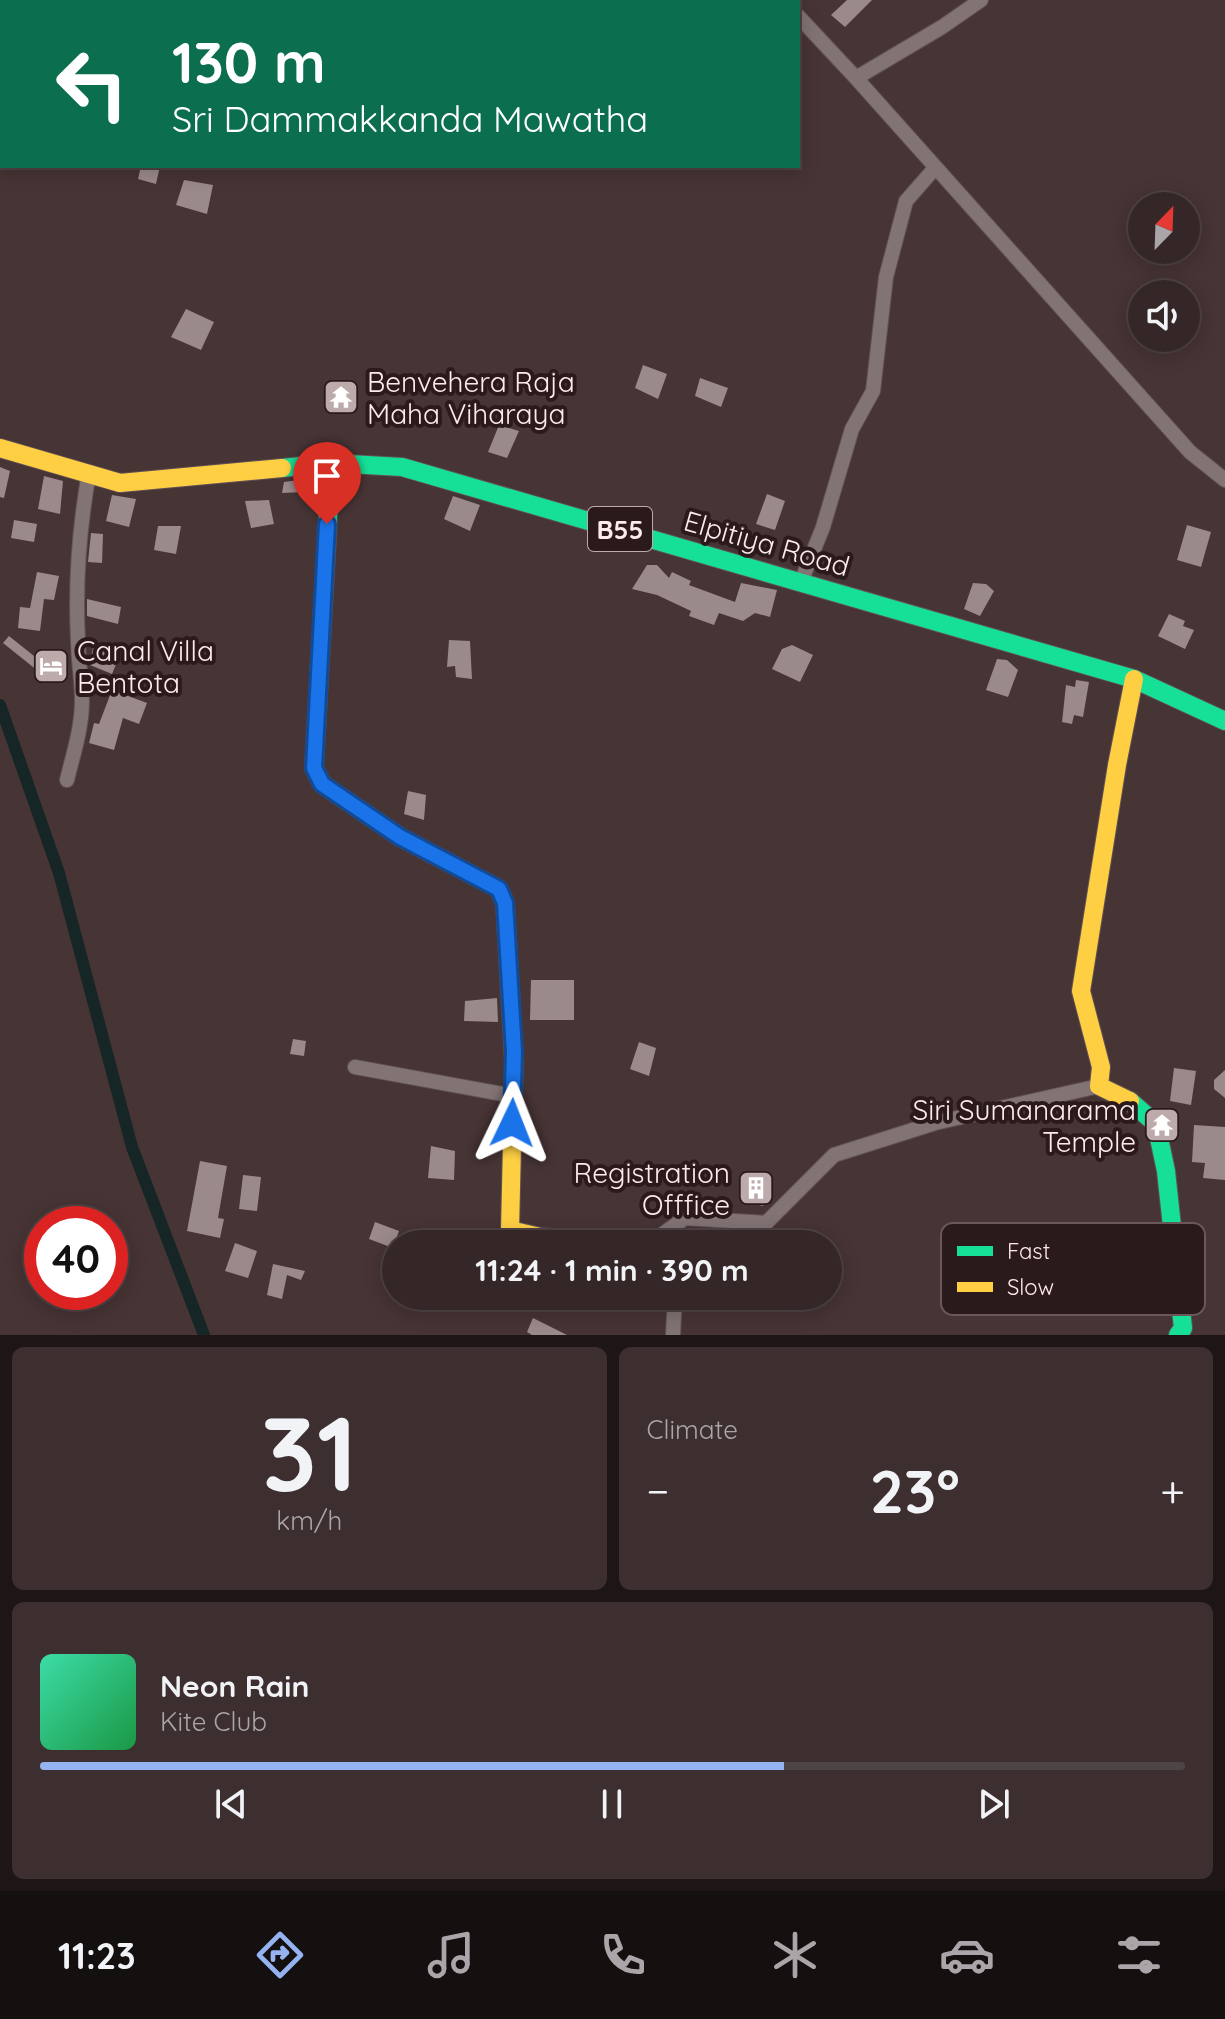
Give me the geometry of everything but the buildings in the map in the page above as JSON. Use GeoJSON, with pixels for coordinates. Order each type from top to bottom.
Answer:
{"type":"FeatureCollection","features":[{"type":"Feature","properties":{"kind":"street"},"geometry":{"type":"LineString","coordinates":[[856,78],[981,0]]}},
{"type":"Feature","properties":{"kind":"street"},"geometry":{"type":"LineString","coordinates":[[800,18],[1190,452],[1225,480]]}},
{"type":"Feature","properties":{"kind":"street"},"geometry":{"type":"LineString","coordinates":[[801,582],[823,527],[852,429],[873,391],[886,277],[906,201],[935,168]]}},
{"type":"Feature","properties":{"kind":"street","name":"Elpitiya Road"},"geometry":{"type":"LineString","coordinates":[[0,448],[120,483],[331,463],[402,467],[1134,679],[1225,721]]}},
{"type":"Feature","properties":{"kind":"street"},"geometry":{"type":"LineString","coordinates":[[331,463],[314,768],[322,784],[400,837],[499,889],[505,903],[514,1052],[510,1230]]}},
{"type":"Feature","properties":{"kind":"street"},"geometry":{"type":"LineString","coordinates":[[67,780],[82,703],[77,580],[80,524],[89,473]]}},
{"type":"Feature","properties":{"kind":"street"},"geometry":{"type":"LineString","coordinates":[[1099,1086],[1101,1067],[1081,991],[1134,679]]}},
{"type":"Feature","properties":{"kind":"street"},"geometry":{"type":"LineString","coordinates":[[355,1067],[513,1096]]}},
{"type":"Feature","properties":{"kind":"street"},"geometry":{"type":"LineString","coordinates":[[668,1230],[685,1218],[766,1223],[834,1155],[935,1123],[1099,1086],[1126,1098],[1156,1124],[1166,1171],[1172,1223]]}},
{"type":"Feature","properties":{"kind":"street"},"geometry":{"type":"LineString","coordinates":[[673,1335],[674,1310]]}},
{"type":"Feature","properties":{"kind":"waterway"},"geometry":{"type":"LineString","coordinates":[[0,705],[59,873],[132,1147],[204,1335]]}},
{"type":"Feature","properties":{"kind":"traffic: fast"},"geometry":{"type":"LineString","coordinates":[[331,463],[314,768],[322,784],[400,837],[499,889],[505,903],[514,1060]]}},
{"type":"Feature","properties":{"kind":"traffic: fast"},"geometry":{"type":"LineString","coordinates":[[282,468],[331,463],[402,467],[1134,679],[1225,721]]}},
{"type":"Feature","properties":{"kind":"traffic: fast"},"geometry":{"type":"LineString","coordinates":[[1130,1101],[1156,1124],[1166,1171],[1172,1223]]}},
{"type":"Feature","properties":{"kind":"traffic: fast"},"geometry":{"type":"LineString","coordinates":[[1178,1335],[1183,1328],[1182,1315]]}},
{"type":"Feature","properties":{"kind":"traffic: slow"},"geometry":{"type":"LineString","coordinates":[[0,448],[120,483],[282,468]]}},
{"type":"Feature","properties":{"kind":"traffic: slow"},"geometry":{"type":"LineString","coordinates":[[1130,1101],[1099,1086],[1101,1067],[1081,991],[1134,679]]}},
{"type":"Feature","properties":{"kind":"traffic: slow"},"geometry":{"type":"LineString","coordinates":[[510,1230],[514,1060]]}},
{"type":"Feature","properties":{"kind":"place","name":"Benvehera Raja Maha Viharaya"},"geometry":{"type":"Point","coordinates":[341,397]}},
{"type":"Feature","properties":{"kind":"place","name":"Canal Villa Bentota"},"geometry":{"type":"Point","coordinates":[51,666]}},
{"type":"Feature","properties":{"kind":"place","name":"Siri Sumanarama Temple"},"geometry":{"type":"Point","coordinates":[1162,1125]}},
{"type":"Feature","properties":{"kind":"place","name":"Registration Offfice"},"geometry":{"type":"Point","coordinates":[756,1188]}},
{"type":"Feature","properties":{"kind":"route"},"geometry":{"type":"LineString","coordinates":[[327,524],[316,776],[322,784],[400,837],[499,889],[505,903],[514,1052],[512,1123]]}}]}
